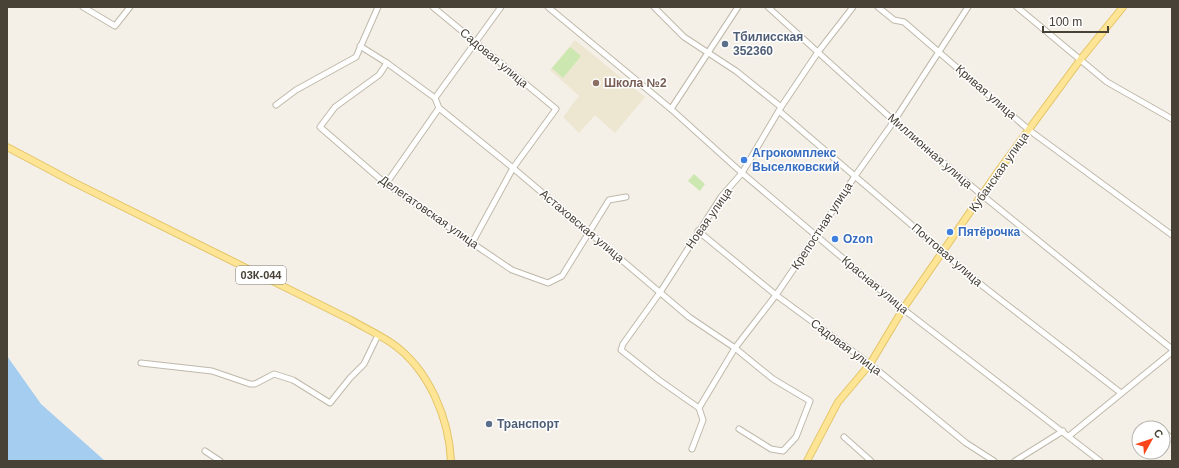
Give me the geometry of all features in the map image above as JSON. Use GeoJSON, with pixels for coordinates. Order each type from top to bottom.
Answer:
{"type":"FeatureCollection","features":[{"type":"Feature","properties":{"kind":"main road","name":"Кубанская улица"},"geometry":{"type":"LineString","coordinates":[[807,461],[838,402],[870,364],[903,309],[944,253],[982,195],[1080,60],[1123,7]]}},
{"type":"Feature","properties":{"kind":"main road","name":"03К-044"},"geometry":{"type":"LineString","coordinates":[[7,147],[395,345],[417,369],[430,388],[446,425],[452,461]]}},
{"type":"Feature","properties":{"kind":"street"},"geometry":{"type":"LineString","coordinates":[[83,7],[115,26],[130,7]]}},
{"type":"Feature","properties":{"kind":"street"},"geometry":{"type":"LineString","coordinates":[[276,104],[296,90],[356,57],[378,7]]}},
{"type":"Feature","properties":{"kind":"street","name":"Садовая улица"},"geometry":{"type":"LineString","coordinates":[[432,7],[556,109],[513,168]]}},
{"type":"Feature","properties":{"kind":"street"},"geometry":{"type":"LineString","coordinates":[[360,46],[387,63],[435,98],[501,7]]}},
{"type":"Feature","properties":{"kind":"street","name":"Красная улица"},"geometry":{"type":"LineString","coordinates":[[548,7],[671,108],[742,173],[903,309],[1100,461]]}},
{"type":"Feature","properties":{"kind":"street","name":"Почтовая улица"},"geometry":{"type":"LineString","coordinates":[[654,7],[684,37],[736,71],[984,287],[1121,393]]}},
{"type":"Feature","properties":{"kind":"street"},"geometry":{"type":"LineString","coordinates":[[671,108],[738,7]]}},
{"type":"Feature","properties":{"kind":"street","name":"Миллионная улица"},"geometry":{"type":"LineString","coordinates":[[768,7],[894,121],[1172,351]]}},
{"type":"Feature","properties":{"kind":"street","name":"Новая улица"},"geometry":{"type":"LineString","coordinates":[[699,408],[658,380],[621,350],[623,344],[660,291],[721,197],[742,173],[780,109],[818,52],[853,7]]}},
{"type":"Feature","properties":{"kind":"street","name":"Кривая улица"},"geometry":{"type":"LineString","coordinates":[[878,7],[894,20],[904,22],[1028,130],[1172,235]]}},
{"type":"Feature","properties":{"kind":"street","name":"Крепостная улица"},"geometry":{"type":"LineString","coordinates":[[699,408],[735,348],[776,295],[855,176],[894,121],[968,7]]}},
{"type":"Feature","properties":{"kind":"street"},"geometry":{"type":"LineString","coordinates":[[1017,7],[1107,82],[1172,120]]}},
{"type":"Feature","properties":{"kind":"street","name":"Делегатовская улица"},"geometry":{"type":"LineString","coordinates":[[387,63],[379,75],[335,107],[320,127],[386,184],[512,270],[548,283],[562,276],[590,233]]}},
{"type":"Feature","properties":{"kind":"street","name":"Астаховская улица"},"geometry":{"type":"LineString","coordinates":[[435,98],[439,108],[513,168],[689,317],[735,348],[774,379],[810,401],[796,437],[783,451],[771,449],[739,429]]}},
{"type":"Feature","properties":{"kind":"street"},"geometry":{"type":"LineString","coordinates":[[386,184],[439,108]]}},
{"type":"Feature","properties":{"kind":"street"},"geometry":{"type":"LineString","coordinates":[[472,242],[513,168]]}},
{"type":"Feature","properties":{"kind":"street"},"geometry":{"type":"LineString","coordinates":[[590,233],[609,200],[626,197]]}},
{"type":"Feature","properties":{"kind":"street","name":"Садовая улица"},"geometry":{"type":"LineString","coordinates":[[698,231],[776,295],[870,364],[966,443],[994,461]]}},
{"type":"Feature","properties":{"kind":"street"},"geometry":{"type":"LineString","coordinates":[[141,364],[212,371],[250,384],[255,384],[274,374],[293,380],[330,403],[350,378],[364,364],[378,335]]}},
{"type":"Feature","properties":{"kind":"street"},"geometry":{"type":"LineString","coordinates":[[1069,436],[1172,351]]}},
{"type":"Feature","properties":{"kind":"street"},"geometry":{"type":"LineString","coordinates":[[692,450],[703,420],[699,408]]}},
{"type":"Feature","properties":{"kind":"street"},"geometry":{"type":"LineString","coordinates":[[1015,461],[1063,431]]}},
{"type":"Feature","properties":{"kind":"street"},"geometry":{"type":"LineString","coordinates":[[844,437],[871,461]]}},
{"type":"Feature","properties":{"kind":"street"},"geometry":{"type":"LineString","coordinates":[[205,451],[220,461]]}},
{"type":"Feature","properties":{"kind":"shaded area","name":"Школа №2"},"geometry":{"type":"Polygon","coordinates":[[[575,40],[645,97],[615,133],[595,115],[579,133],[563,117],[579,96],[550,70],[575,40]]]}},
{"type":"Feature","properties":{"kind":"green space"},"geometry":{"type":"Polygon","coordinates":[[[570,47],[581,56],[563,78],[552,68],[570,47]]]}},
{"type":"Feature","properties":{"kind":"green space"},"geometry":{"type":"Polygon","coordinates":[[[694,174],[705,184],[700,191],[688,181],[694,174]]]}},
{"type":"Feature","properties":{"kind":"water"},"geometry":{"type":"Polygon","coordinates":[[[7,356],[41,404],[105,461],[7,461],[7,356]]]}},
{"type":"Feature","properties":{"kind":"place","name":"Тбилисская 352360"},"geometry":{"type":"Point","coordinates":[725,44]}},
{"type":"Feature","properties":{"kind":"place","name":"Школа №2"},"geometry":{"type":"Point","coordinates":[596,83]}},
{"type":"Feature","properties":{"kind":"place","name":"Агрокомплекс Выселковский"},"geometry":{"type":"Point","coordinates":[744,160]}},
{"type":"Feature","properties":{"kind":"place","name":"Пятёрочка"},"geometry":{"type":"Point","coordinates":[950,232]}},
{"type":"Feature","properties":{"kind":"place","name":"Ozon"},"geometry":{"type":"Point","coordinates":[835,239]}},
{"type":"Feature","properties":{"kind":"place","name":"Транспорт"},"geometry":{"type":"Point","coordinates":[489,424]}}]}
